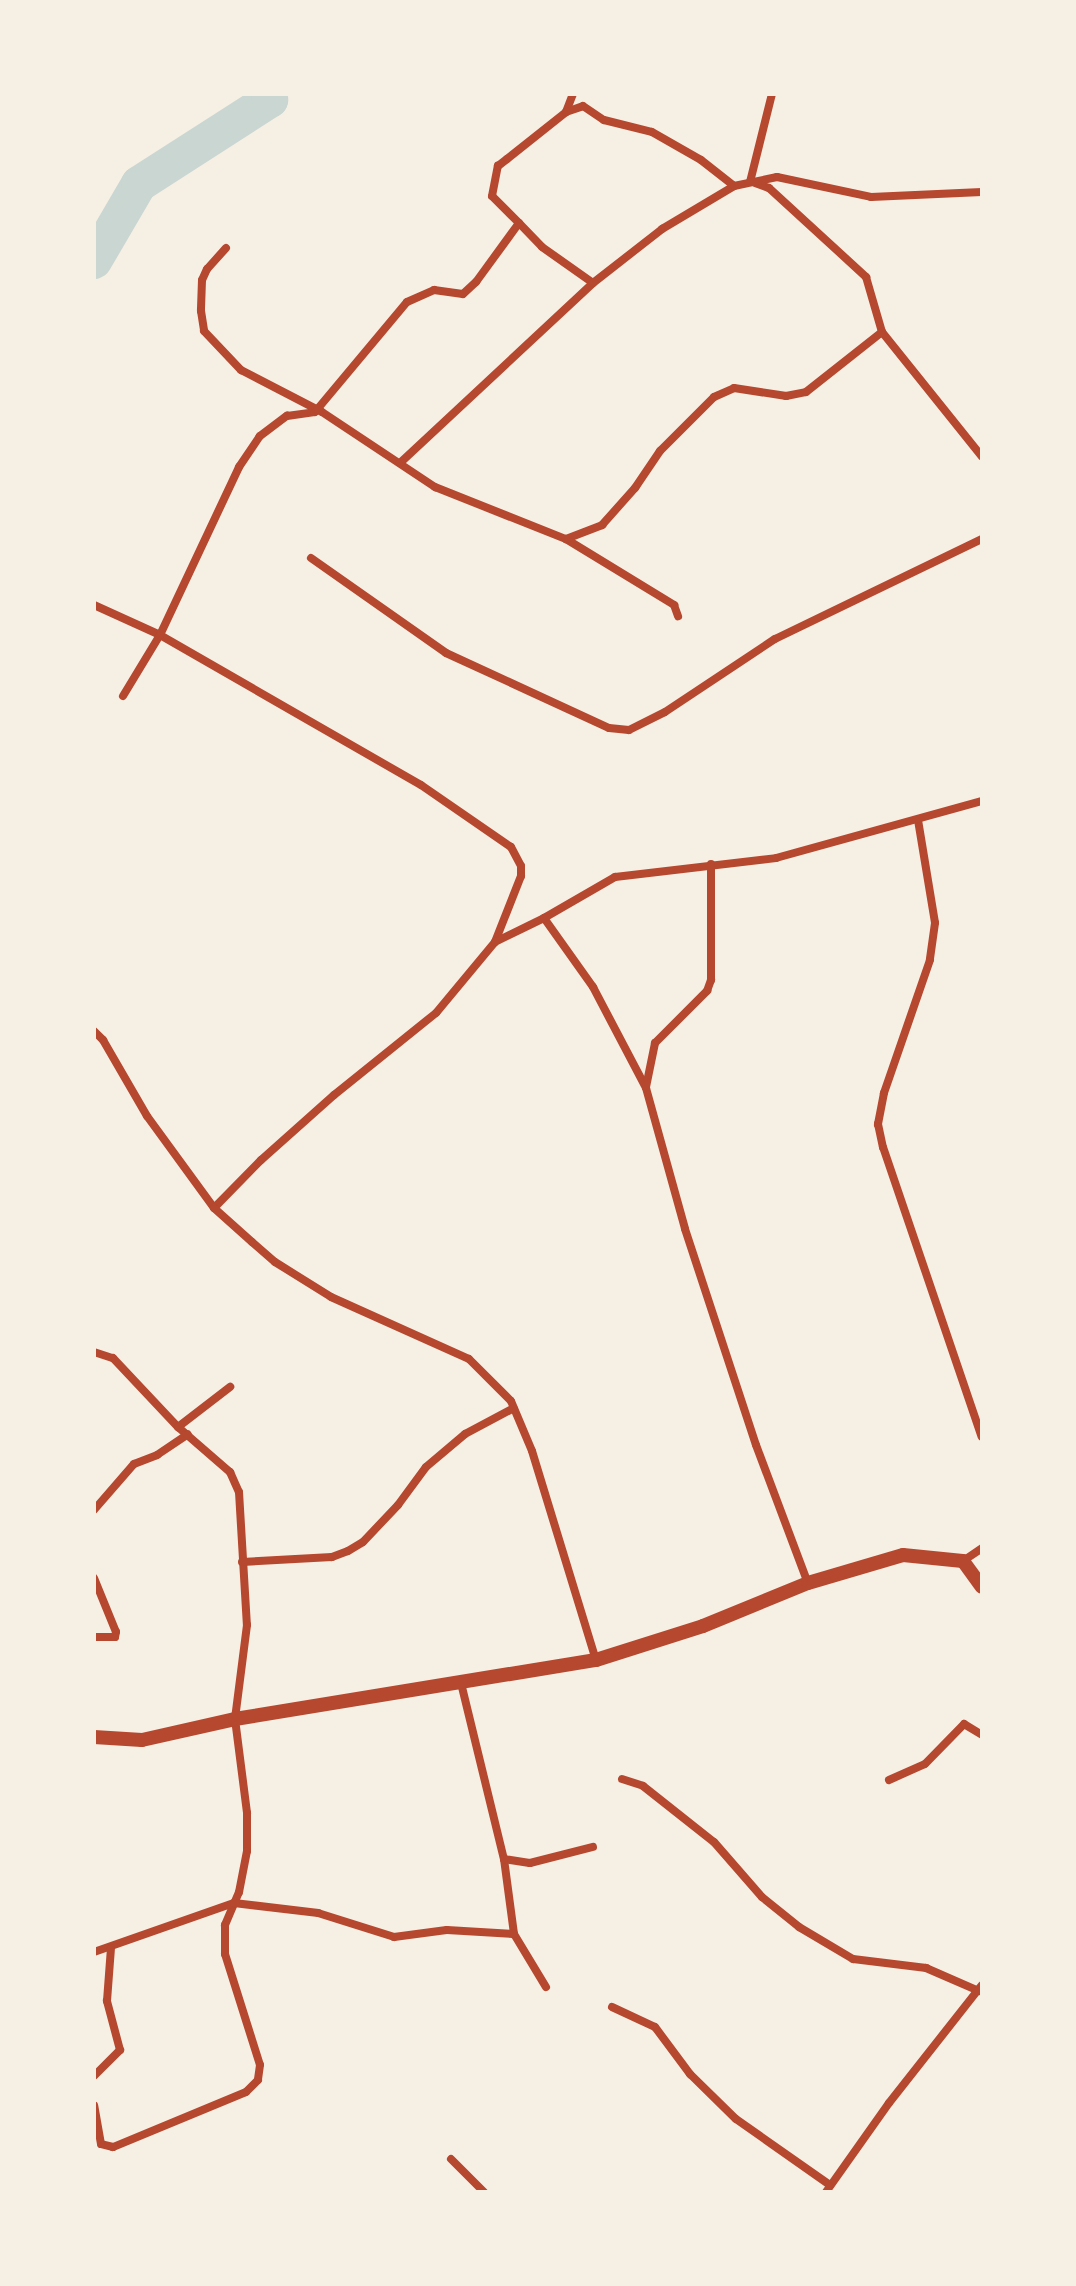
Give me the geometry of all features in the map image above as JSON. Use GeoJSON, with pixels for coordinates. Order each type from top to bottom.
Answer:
{"type":"FeatureCollection","features":[{"type":"Feature","properties":{"kind":"street"},"geometry":{"type":"LineString","coordinates":[[566,112],[573,94]]}},
{"type":"Feature","properties":{"kind":"street"},"geometry":{"type":"LineString","coordinates":[[750,182],[772,94]]}},
{"type":"Feature","properties":{"kind":"street"},"geometry":{"type":"LineString","coordinates":[[593,283],[542,247],[492,196],[491,188],[498,166],[566,112],[583,106],[604,120],[652,132],[701,160],[734,186]]}},
{"type":"Feature","properties":{"kind":"street"},"geometry":{"type":"LineString","coordinates":[[400,463],[593,283],[662,229],[734,186],[777,177],[871,197],[982,192]]}},
{"type":"Feature","properties":{"kind":"street"},"geometry":{"type":"LineString","coordinates":[[750,182],[769,188],[866,277],[882,332],[982,457]]}},
{"type":"Feature","properties":{"kind":"street"},"geometry":{"type":"LineString","coordinates":[[315,412],[407,302],[434,290],[463,294],[476,282],[519,223]]}},
{"type":"Feature","properties":{"kind":"street"},"geometry":{"type":"LineString","coordinates":[[226,248],[207,269],[202,280],[204,331],[241,370],[315,412]]}},
{"type":"Feature","properties":{"kind":"street"},"geometry":{"type":"LineString","coordinates":[[566,539],[602,525],[635,488],[660,451],[714,397],[734,388],[786,396],[806,392],[882,332]]}},
{"type":"Feature","properties":{"kind":"street"},"geometry":{"type":"LineString","coordinates":[[123,696],[160,635],[239,467],[260,436],[287,416],[322,412],[435,487],[566,539],[674,605],[678,616]]}},
{"type":"Feature","properties":{"kind":"street"},"geometry":{"type":"LineString","coordinates":[[311,558],[446,653],[609,728],[629,730],[665,712],[775,639],[982,539]]}},
{"type":"Feature","properties":{"kind":"street"},"geometry":{"type":"LineString","coordinates":[[94,605],[160,635],[421,785],[511,847],[521,866],[521,876],[495,942],[436,1013],[334,1095],[261,1160],[214,1208]]}},
{"type":"Feature","properties":{"kind":"street"},"geometry":{"type":"LineString","coordinates":[[495,942],[615,877],[776,858],[982,801]]}},
{"type":"Feature","properties":{"kind":"street"},"geometry":{"type":"LineString","coordinates":[[918,820],[935,923],[930,960],[884,1093],[878,1124],[883,1147],[979,1419],[982,1437]]}},
{"type":"Feature","properties":{"kind":"street"},"geometry":{"type":"LineString","coordinates":[[646,1088],[655,1043],[707,991],[711,980],[711,864]]}},
{"type":"Feature","properties":{"kind":"street"},"geometry":{"type":"LineString","coordinates":[[544,918],[593,987],[646,1088],[685,1229],[756,1445],[808,1583]]}},
{"type":"Feature","properties":{"kind":"street"},"geometry":{"type":"LineString","coordinates":[[94,1031],[103,1040],[147,1116],[214,1208],[275,1262],[331,1297],[469,1359],[490,1376],[514,1408],[537,1466],[596,1660]]}},
{"type":"Feature","properties":{"kind":"street"},"geometry":{"type":"LineString","coordinates":[[94,1352],[113,1358],[178,1427],[230,1472],[239,1492],[247,1625],[235,1719],[247,1813],[247,1851],[225,1925],[225,1954],[260,2065],[258,2080],[246,2092],[113,2147],[101,2144],[94,2106]]}},
{"type":"Feature","properties":{"kind":"street"},"geometry":{"type":"LineString","coordinates":[[178,1427],[230,1387]]}},
{"type":"Feature","properties":{"kind":"street"},"geometry":{"type":"LineString","coordinates":[[242,1562],[332,1557],[348,1551],[363,1542],[398,1505],[426,1467],[465,1434],[514,1408]]}},
{"type":"Feature","properties":{"kind":"street"},"geometry":{"type":"LineString","coordinates":[[94,1510],[134,1464],[157,1455],[188,1434]]}},
{"type":"Feature","properties":{"kind":"street"},"geometry":{"type":"LineString","coordinates":[[94,1737],[142,1740],[235,1719],[596,1660],[703,1626],[808,1583],[903,1555],[963,1561],[982,1548]]}},
{"type":"Feature","properties":{"kind":"street"},"geometry":{"type":"LineString","coordinates":[[963,1561],[982,1587]]}},
{"type":"Feature","properties":{"kind":"street"},"geometry":{"type":"LineString","coordinates":[[94,1578],[116,1632],[115,1637],[94,1637]]}},
{"type":"Feature","properties":{"kind":"street"},"geometry":{"type":"LineString","coordinates":[[461,1683],[504,1859],[514,1934],[546,1987]]}},
{"type":"Feature","properties":{"kind":"street"},"geometry":{"type":"LineString","coordinates":[[889,1780],[925,1764],[964,1724],[982,1735]]}},
{"type":"Feature","properties":{"kind":"street"},"geometry":{"type":"LineString","coordinates":[[612,2007],[655,2027],[690,2074],[736,2119],[828,2188],[889,2103],[981,1988],[926,1968],[853,1959],[799,1927],[762,1897],[714,1842],[643,1786],[622,1779]]}},
{"type":"Feature","properties":{"kind":"street"},"geometry":{"type":"LineString","coordinates":[[504,1859],[530,1863],[593,1847]]}},
{"type":"Feature","properties":{"kind":"street"},"geometry":{"type":"LineString","coordinates":[[94,1952],[234,1903],[318,1913],[394,1937],[447,1930],[514,1934]]}},
{"type":"Feature","properties":{"kind":"street"},"geometry":{"type":"LineString","coordinates":[[94,2076],[120,2050],[107,2001],[111,1948]]}},
{"type":"Feature","properties":{"kind":"street"},"geometry":{"type":"LineString","coordinates":[[451,2159],[484,2192]]}},
{"type":"Feature","properties":{"kind":"waterway"},"geometry":{"type":"LineString","coordinates":[[94,261],[139,184],[270,100],[269,94]]}}]}
